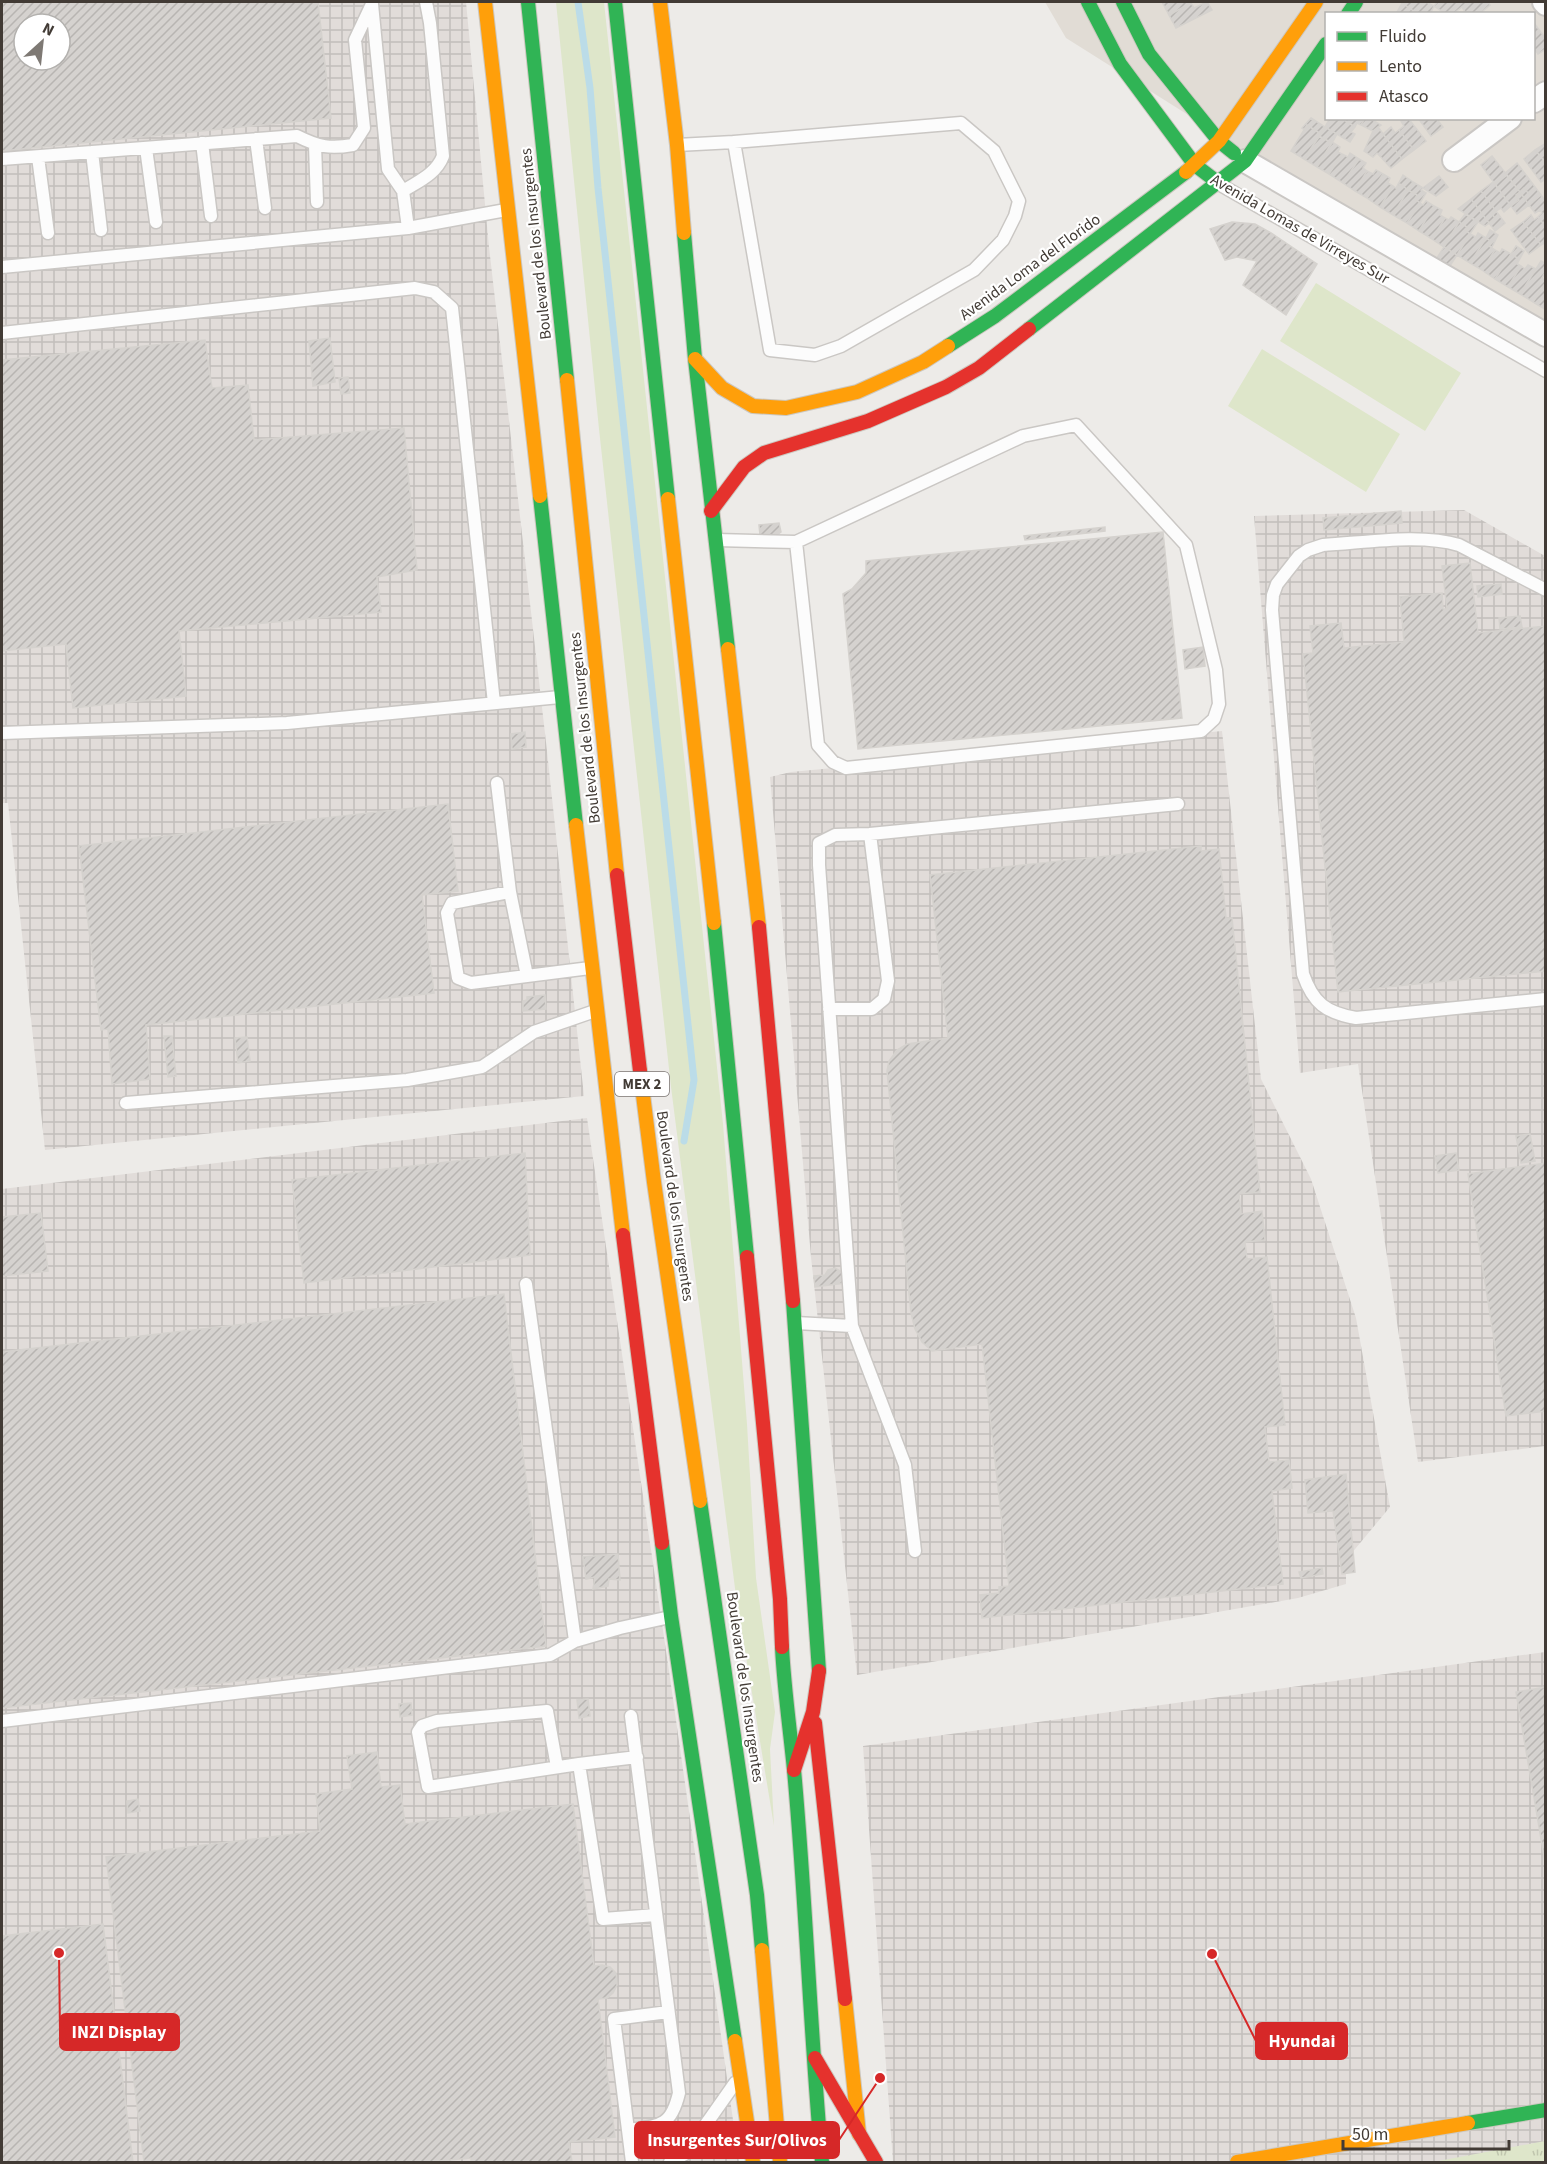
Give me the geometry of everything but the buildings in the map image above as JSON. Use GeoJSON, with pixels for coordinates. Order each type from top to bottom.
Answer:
{"type":"FeatureCollection","features":[{"type":"Feature","properties":{"kind":"main road"},"geometry":{"type":"LineString","coordinates":[[485,2],[591,968],[671,1616],[753,2163]]}},
{"type":"Feature","properties":{"kind":"main road","name":"Boulevard de los Insurgentes"},"geometry":{"type":"LineString","coordinates":[[528,2],[619,895],[654,1182],[757,1895],[780,2163]]}},
{"type":"Feature","properties":{"kind":"main road"},"geometry":{"type":"LineString","coordinates":[[615,2],[730,1075],[780,1599],[784,1682],[794,1770],[812,2054],[822,2163]]}},
{"type":"Feature","properties":{"kind":"main road"},"geometry":{"type":"LineString","coordinates":[[660,2],[677,145],[695,359],[711,511],[758,916],[795,1323],[819,1674],[813,1712],[794,1770]]}},
{"type":"Feature","properties":{"kind":"main road","name":"Avenida Lomas de Virreyes Sur"},"geometry":{"type":"LineString","coordinates":[[1088,2],[1120,64],[1195,165],[1218,183]]}},
{"type":"Feature","properties":{"kind":"main road","name":"Avenida Lomas de Virreyes Sur"},"geometry":{"type":"LineString","coordinates":[[1123,2],[1149,54],[1219,141],[1245,161]]}},
{"type":"Feature","properties":{"kind":"main road","name":"Avenida Loma del Florido"},"geometry":{"type":"LineString","coordinates":[[711,511],[744,467],[764,453],[868,422],[946,387],[979,368],[1219,141],[1316,2]]}},
{"type":"Feature","properties":{"kind":"main road","name":"Avenida Loma del Florido"},"geometry":{"type":"LineString","coordinates":[[695,359],[722,388],[753,406],[786,408],[857,392],[923,362],[995,316],[1096,259],[1218,183],[1245,161],[1325,45]]}},
{"type":"Feature","properties":{"kind":"main road"},"geometry":{"type":"LineString","coordinates":[[813,1712],[859,2136]]}},
{"type":"Feature","properties":{"kind":"main road"},"geometry":{"type":"LineString","coordinates":[[812,2054],[843,2103],[859,2136],[876,2163]]}},
{"type":"Feature","properties":{"kind":"main road"},"geometry":{"type":"LineString","coordinates":[[1237,2163],[1365,2147],[1545,2110]]}},
{"type":"Feature","properties":{"kind":"street"},"geometry":{"type":"LineString","coordinates":[[1454,160],[1507,120]]}},
{"type":"Feature","properties":{"kind":"street","name":"Avenida Lomas de Virreyes Sur"},"geometry":{"type":"LineString","coordinates":[[1245,161],[1545,335]]}},
{"type":"Feature","properties":{"kind":"lane"},"geometry":{"type":"LineString","coordinates":[[403,191],[430,174],[439,166],[443,156],[426,2]]}},
{"type":"Feature","properties":{"kind":"lane"},"geometry":{"type":"LineString","coordinates":[[374,3],[388,169],[403,191],[408,228]]}},
{"type":"Feature","properties":{"kind":"lane"},"geometry":{"type":"LineString","coordinates":[[2,159],[297,136],[315,145],[335,148],[353,145],[364,128],[355,40],[374,3]]}},
{"type":"Feature","properties":{"kind":"lane"},"geometry":{"type":"LineString","coordinates":[[677,145],[961,123],[994,151],[1019,201],[1015,216],[1003,240],[974,270],[842,346],[814,355],[771,350],[734,142]]}},
{"type":"Feature","properties":{"kind":"lane"},"geometry":{"type":"LineString","coordinates":[[256,139],[265,208]]}},
{"type":"Feature","properties":{"kind":"lane"},"geometry":{"type":"LineString","coordinates":[[202,143],[212,216]]}},
{"type":"Feature","properties":{"kind":"lane"},"geometry":{"type":"LineString","coordinates":[[315,145],[317,202]]}},
{"type":"Feature","properties":{"kind":"lane"},"geometry":{"type":"LineString","coordinates":[[146,148],[156,222]]}},
{"type":"Feature","properties":{"kind":"lane"},"geometry":{"type":"LineString","coordinates":[[92,152],[101,230]]}},
{"type":"Feature","properties":{"kind":"lane"},"geometry":{"type":"LineString","coordinates":[[38,157],[48,233]]}},
{"type":"Feature","properties":{"kind":"lane","name":"Avenida Lomas de Virreyes Sur"},"geometry":{"type":"LineString","coordinates":[[1218,183],[1545,371]]}},
{"type":"Feature","properties":{"kind":"lane"},"geometry":{"type":"LineString","coordinates":[[2,267],[408,228],[507,210]]}},
{"type":"Feature","properties":{"kind":"lane"},"geometry":{"type":"LineString","coordinates":[[2,333],[414,288],[434,292],[452,308],[494,703]]}},
{"type":"Feature","properties":{"kind":"lane"},"geometry":{"type":"LineString","coordinates":[[715,540],[796,542],[1023,436],[1076,425],[1186,545],[1216,670],[1219,704],[1214,719],[1201,730],[846,768],[833,762],[818,745],[796,542]]}},
{"type":"Feature","properties":{"kind":"lane"},"geometry":{"type":"LineString","coordinates":[[1545,590],[1459,545],[1445,541],[1426,539],[1323,545],[1299,556],[1284,575],[1273,595],[1272,610],[1303,974],[1308,989],[1316,1001],[1342,1016],[1356,1018],[1545,999]]}},
{"type":"Feature","properties":{"kind":"lane"},"geometry":{"type":"LineString","coordinates":[[2,733],[287,723],[561,697]]}},
{"type":"Feature","properties":{"kind":"lane"},"geometry":{"type":"LineString","coordinates":[[497,783],[510,892],[527,976]]}},
{"type":"Feature","properties":{"kind":"lane"},"geometry":{"type":"LineString","coordinates":[[915,1551],[905,1465],[852,1326],[819,843],[836,835],[870,834],[1178,804]]}},
{"type":"Feature","properties":{"kind":"lane"},"geometry":{"type":"LineString","coordinates":[[829,1009],[872,1009],[884,999],[888,981],[870,834]]}},
{"type":"Feature","properties":{"kind":"lane"},"geometry":{"type":"LineString","coordinates":[[510,892],[452,903],[447,913],[458,978],[471,982],[591,968]]}},
{"type":"Feature","properties":{"kind":"lane"},"geometry":{"type":"LineString","coordinates":[[126,1103],[407,1080],[482,1067],[534,1032],[596,1011]]}},
{"type":"Feature","properties":{"kind":"lane"},"geometry":{"type":"LineString","coordinates":[[526,1284],[575,1641]]}},
{"type":"Feature","properties":{"kind":"lane"},"geometry":{"type":"LineString","coordinates":[[795,1323],[852,1326]]}},
{"type":"Feature","properties":{"kind":"lane"},"geometry":{"type":"LineString","coordinates":[[2,1721],[550,1655],[575,1641],[671,1616]]}},
{"type":"Feature","properties":{"kind":"lane"},"geometry":{"type":"LineString","coordinates":[[557,1767],[547,1711],[437,1721],[422,1726],[418,1732],[428,1787],[637,1757]]}},
{"type":"Feature","properties":{"kind":"lane"},"geometry":{"type":"LineString","coordinates":[[628,2130],[655,2127],[670,2118],[679,2093],[632,1716]]}},
{"type":"Feature","properties":{"kind":"lane"},"geometry":{"type":"LineString","coordinates":[[579,1764],[603,1919],[656,1915]]}},
{"type":"Feature","properties":{"kind":"lane"},"geometry":{"type":"LineString","coordinates":[[632,2163],[614,2019],[668,2012]]}},
{"type":"Feature","properties":{"kind":"lane"},"geometry":{"type":"LineString","coordinates":[[670,2163],[689,2158],[740,2077]]}},
{"type":"Feature","properties":{"kind":"shaded area"},"geometry":{"type":"Polygon","coordinates":[[[2,2],[466,2],[489,247],[584,1096],[45,1150],[8,803],[2,803],[2,2]]]}},
{"type":"Feature","properties":{"kind":"shaded area"},"geometry":{"type":"Polygon","coordinates":[[[1045,2],[1545,2],[1545,334],[1398,247],[1066,38],[1045,2]]]}},
{"type":"Feature","properties":{"kind":"shaded area"},"geometry":{"type":"Polygon","coordinates":[[[1464,510],[1545,556],[1545,1446],[1418,1462],[1358,1064],[1300,1073],[1254,516],[1464,510]]]}},
{"type":"Feature","properties":{"kind":"shaded area"},"geometry":{"type":"Polygon","coordinates":[[[1222,731],[1261,1079],[1311,1179],[1356,1318],[1390,1507],[1346,1560],[1346,1584],[1298,1598],[857,1675],[811,1257],[770,777],[791,772],[1222,731]]]}},
{"type":"Feature","properties":{"kind":"shaded area"},"geometry":{"type":"Polygon","coordinates":[[[587,1118],[739,2162],[2,2162],[2,1189],[587,1118]]]}},
{"type":"Feature","properties":{"kind":"shaded area"},"geometry":{"type":"Polygon","coordinates":[[[1545,1652],[1545,2162],[893,2162],[863,1746],[1545,1652]]]}},
{"type":"Feature","properties":{"kind":"green space"},"geometry":{"type":"Polygon","coordinates":[[[556,2],[604,2],[723,1124],[747,1424],[756,1578],[775,1712],[770,1749],[774,1826],[736,1596],[671,1087],[599,429],[556,2]]]}},
{"type":"Feature","properties":{"kind":"green space"},"geometry":{"type":"Polygon","coordinates":[[[1316,283],[1461,373],[1425,431],[1280,341],[1316,283]]]}},
{"type":"Feature","properties":{"kind":"green space"},"geometry":{"type":"Polygon","coordinates":[[[1262,349],[1400,434],[1366,492],[1228,406],[1262,349]]]}},
{"type":"Feature","properties":{"kind":"green space"},"geometry":{"type":"Polygon","coordinates":[[[1545,2141],[1545,2161],[1433,2162],[1545,2141]]]}},
{"type":"Feature","properties":{"kind":"waterway"},"geometry":{"type":"LineString","coordinates":[[578,2],[590,88],[598,188],[694,1080],[684,1141]]}},
{"type":"Feature","properties":{"kind":"traffic: fast"},"geometry":{"type":"LineString","coordinates":[[528,2],[567,380]]}},
{"type":"Feature","properties":{"kind":"traffic: fast"},"geometry":{"type":"LineString","coordinates":[[615,2],[668,499]]}},
{"type":"Feature","properties":{"kind":"traffic: fast"},"geometry":{"type":"LineString","coordinates":[[1088,2],[1120,64],[1195,165],[1212,178]]}},
{"type":"Feature","properties":{"kind":"traffic: fast"},"geometry":{"type":"LineString","coordinates":[[1123,2],[1149,54],[1219,141],[1234,153]]}},
{"type":"Feature","properties":{"kind":"traffic: fast"},"geometry":{"type":"LineString","coordinates":[[1349,12],[1356,2]]}},
{"type":"Feature","properties":{"kind":"traffic: fast"},"geometry":{"type":"LineString","coordinates":[[1029,329],[1245,161],[1325,45]]}},
{"type":"Feature","properties":{"kind":"traffic: fast"},"geometry":{"type":"LineString","coordinates":[[948,346],[995,316],[1186,172]]}},
{"type":"Feature","properties":{"kind":"traffic: fast"},"geometry":{"type":"LineString","coordinates":[[684,233],[695,359],[728,649]]}},
{"type":"Feature","properties":{"kind":"traffic: fast"},"geometry":{"type":"LineString","coordinates":[[540,496],[576,825]]}},
{"type":"Feature","properties":{"kind":"traffic: fast"},"geometry":{"type":"LineString","coordinates":[[714,923],[747,1257]]}},
{"type":"Feature","properties":{"kind":"traffic: fast"},"geometry":{"type":"LineString","coordinates":[[793,1301],[819,1671]]}},
{"type":"Feature","properties":{"kind":"traffic: fast"},"geometry":{"type":"LineString","coordinates":[[700,1501],[757,1895],[762,1950]]}},
{"type":"Feature","properties":{"kind":"traffic: fast"},"geometry":{"type":"LineString","coordinates":[[662,1543],[735,2041]]}},
{"type":"Feature","properties":{"kind":"traffic: fast"},"geometry":{"type":"LineString","coordinates":[[782,1647],[798,1819],[822,2162]]}},
{"type":"Feature","properties":{"kind":"traffic: fast"},"geometry":{"type":"LineString","coordinates":[[1468,2123],[1546,2110]]}},
{"type":"Feature","properties":{"kind":"traffic: slow"},"geometry":{"type":"LineString","coordinates":[[485,2],[540,496]]}},
{"type":"Feature","properties":{"kind":"traffic: slow"},"geometry":{"type":"LineString","coordinates":[[660,2],[677,145],[684,233]]}},
{"type":"Feature","properties":{"kind":"traffic: slow"},"geometry":{"type":"LineString","coordinates":[[1186,172],[1219,141],[1316,2]]}},
{"type":"Feature","properties":{"kind":"traffic: slow"},"geometry":{"type":"LineString","coordinates":[[695,359],[722,388],[753,406],[786,408],[857,392],[923,362],[948,346]]}},
{"type":"Feature","properties":{"kind":"traffic: slow"},"geometry":{"type":"LineString","coordinates":[[567,380],[617,875]]}},
{"type":"Feature","properties":{"kind":"traffic: slow"},"geometry":{"type":"LineString","coordinates":[[668,499],[714,923]]}},
{"type":"Feature","properties":{"kind":"traffic: slow"},"geometry":{"type":"LineString","coordinates":[[728,649],[759,927]]}},
{"type":"Feature","properties":{"kind":"traffic: slow"},"geometry":{"type":"LineString","coordinates":[[576,825],[623,1235]]}},
{"type":"Feature","properties":{"kind":"traffic: slow"},"geometry":{"type":"LineString","coordinates":[[640,1071],[700,1501]]}},
{"type":"Feature","properties":{"kind":"traffic: slow"},"geometry":{"type":"LineString","coordinates":[[762,1950],[780,2162]]}},
{"type":"Feature","properties":{"kind":"traffic: slow"},"geometry":{"type":"LineString","coordinates":[[845,1999],[859,2134]]}},
{"type":"Feature","properties":{"kind":"traffic: slow"},"geometry":{"type":"LineString","coordinates":[[735,2041],[753,2162]]}},
{"type":"Feature","properties":{"kind":"traffic: slow"},"geometry":{"type":"LineString","coordinates":[[1237,2162],[1468,2123]]}},
{"type":"Feature","properties":{"kind":"traffic: jam"},"geometry":{"type":"LineString","coordinates":[[711,511],[744,467],[764,453],[868,421],[946,387],[979,368],[1029,329]]}},
{"type":"Feature","properties":{"kind":"traffic: jam"},"geometry":{"type":"LineString","coordinates":[[617,875],[640,1071]]}},
{"type":"Feature","properties":{"kind":"traffic: jam"},"geometry":{"type":"LineString","coordinates":[[759,927],[793,1301]]}},
{"type":"Feature","properties":{"kind":"traffic: jam"},"geometry":{"type":"LineString","coordinates":[[623,1235],[662,1543]]}},
{"type":"Feature","properties":{"kind":"traffic: jam"},"geometry":{"type":"LineString","coordinates":[[747,1257],[780,1599],[782,1647]]}},
{"type":"Feature","properties":{"kind":"traffic: jam"},"geometry":{"type":"LineString","coordinates":[[794,1770],[813,1712],[819,1671]]}},
{"type":"Feature","properties":{"kind":"traffic: jam"},"geometry":{"type":"LineString","coordinates":[[815,1723],[845,1999]]}},
{"type":"Feature","properties":{"kind":"traffic: jam"},"geometry":{"type":"LineString","coordinates":[[815,2058],[876,2162]]}},
{"type":"Feature","properties":{"kind":"place","name":"INZI Display"},"geometry":{"type":"Point","coordinates":[59,1953]}},
{"type":"Feature","properties":{"kind":"place","name":"Hyundai"},"geometry":{"type":"Point","coordinates":[1212,1954]}},
{"type":"Feature","properties":{"kind":"place","name":"Insurgentes Sur/Olivos"},"geometry":{"type":"Point","coordinates":[880,2078]}}]}
